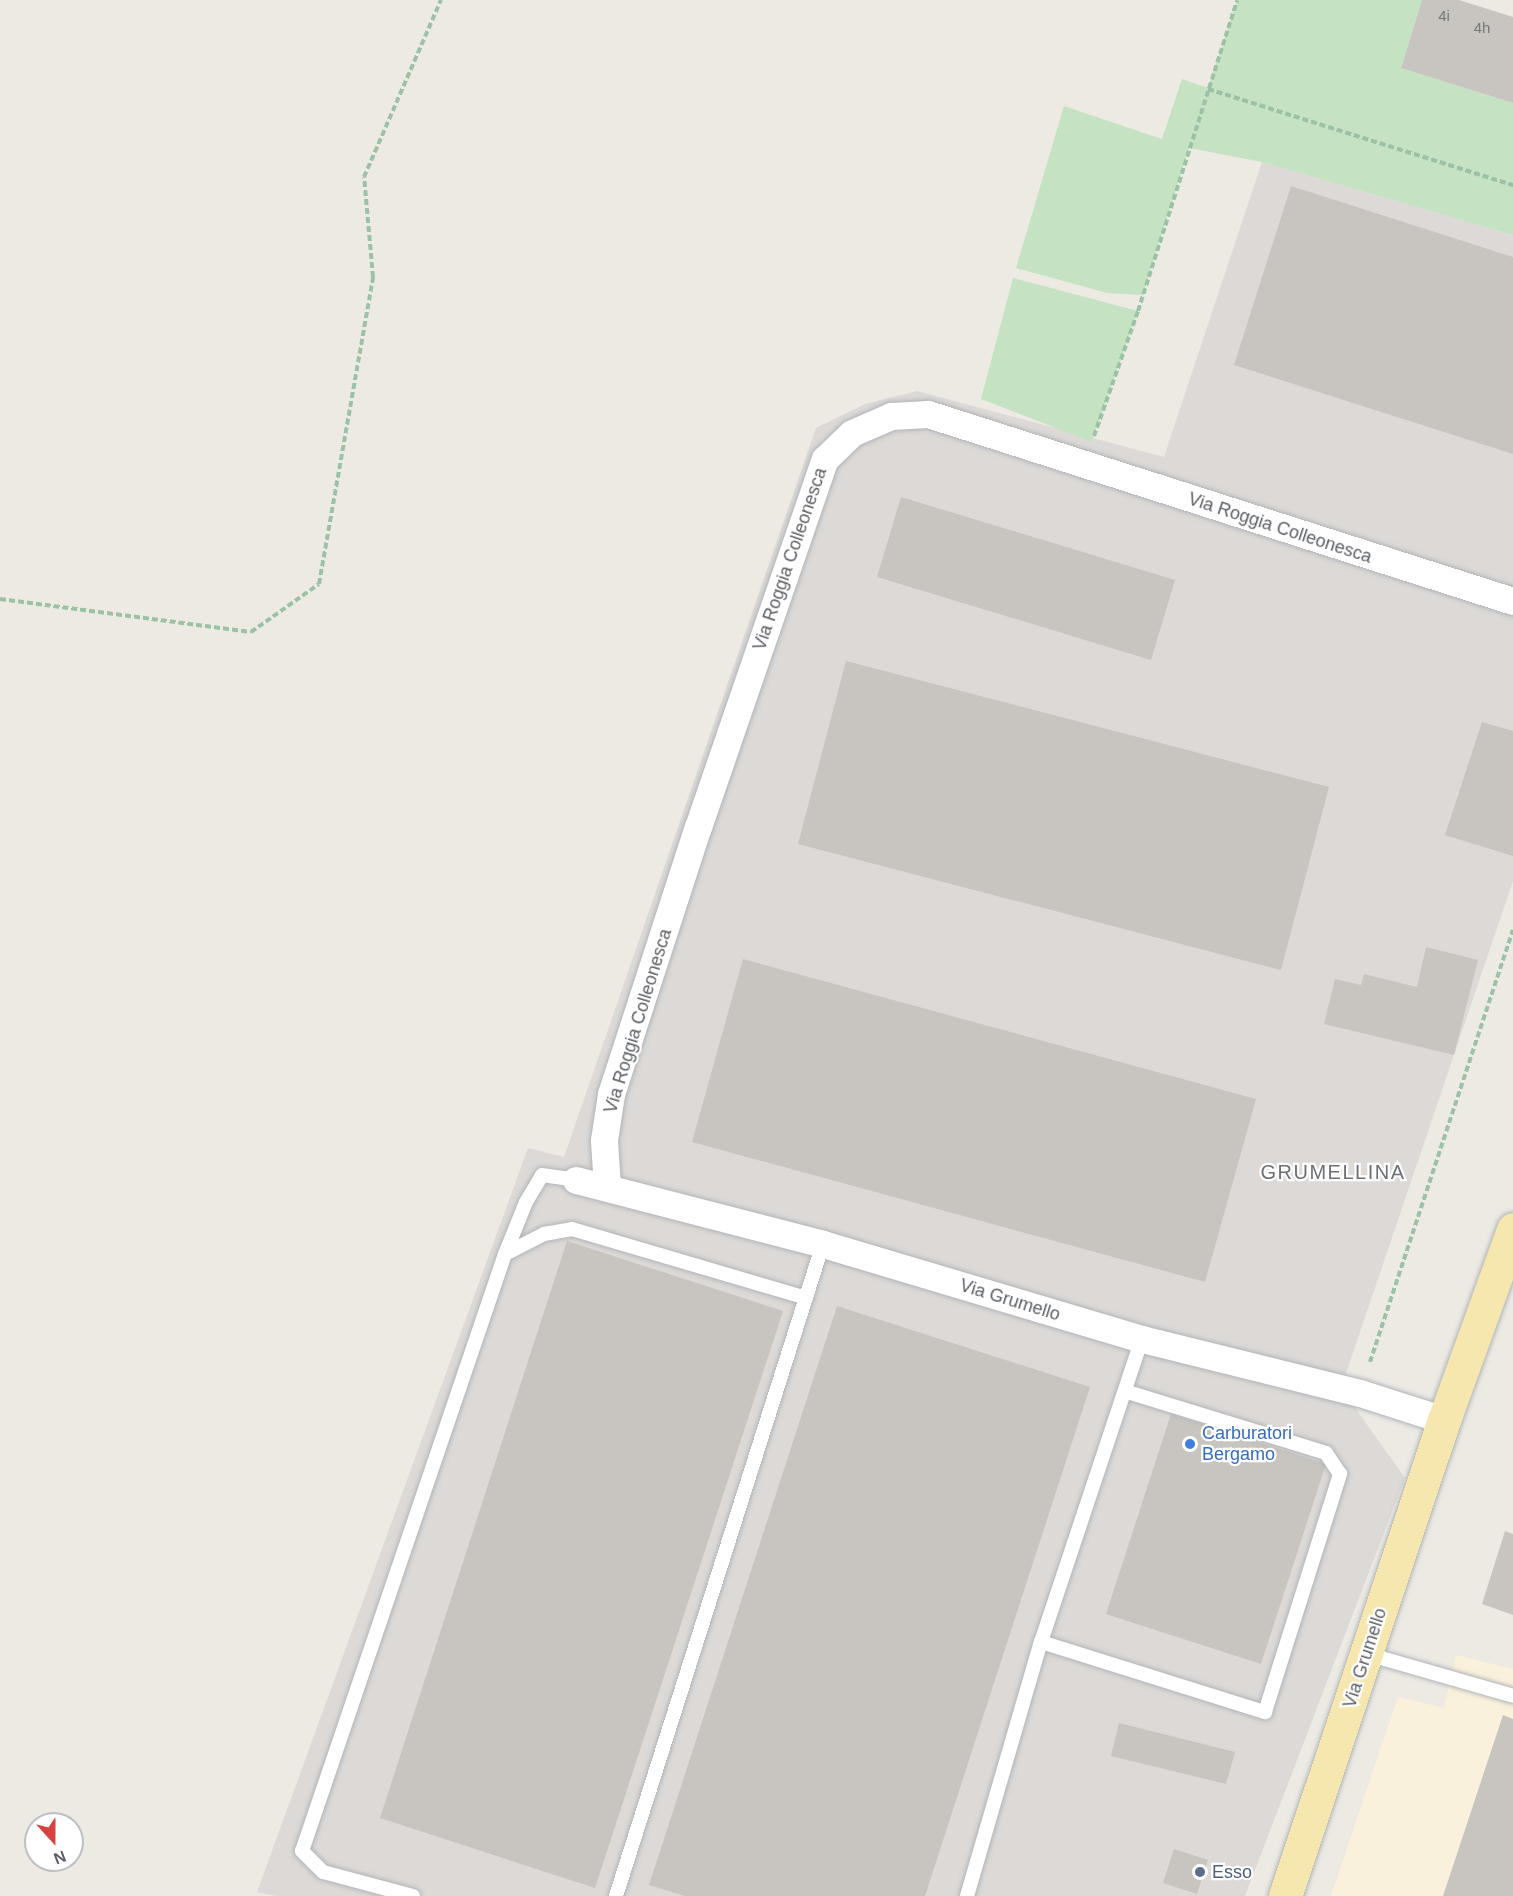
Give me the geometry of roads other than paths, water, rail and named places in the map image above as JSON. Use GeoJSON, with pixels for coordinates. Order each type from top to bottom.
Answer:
{"type":"FeatureCollection","features":[{"type":"Feature","properties":{"kind":"main road","name":"Via Grumello"},"geometry":{"type":"LineString","coordinates":[[1285,1896],[1444,1420],[1513,1229]]}},
{"type":"Feature","properties":{"kind":"street","name":"Via Roggia Colleonesca"},"geometry":{"type":"LineString","coordinates":[[607,1187],[604,1140],[611,1094],[698,827],[825,459],[852,433],[891,416],[928,414],[1513,602]]}},
{"type":"Feature","properties":{"kind":"street","name":"Via Grumello"},"geometry":{"type":"LineString","coordinates":[[576,1180],[823,1244],[1142,1339],[1360,1393],[1444,1420]]}},
{"type":"Feature","properties":{"kind":"lane"},"geometry":{"type":"LineString","coordinates":[[412,1896],[323,1872],[302,1851],[505,1254],[526,1202],[542,1175],[576,1180]]}},
{"type":"Feature","properties":{"kind":"lane"},"geometry":{"type":"LineString","coordinates":[[505,1254],[544,1234],[572,1229],[806,1298]]}},
{"type":"Feature","properties":{"kind":"lane"},"geometry":{"type":"LineString","coordinates":[[616,1896],[823,1244]]}},
{"type":"Feature","properties":{"kind":"lane"},"geometry":{"type":"LineString","coordinates":[[967,1896],[1041,1642],[1142,1339]]}},
{"type":"Feature","properties":{"kind":"lane"},"geometry":{"type":"LineString","coordinates":[[1041,1642],[1265,1712],[1340,1474],[1326,1453],[1125,1390]]}},
{"type":"Feature","properties":{"kind":"lane"},"geometry":{"type":"LineString","coordinates":[[1367,1654],[1513,1696]]}},
{"type":"Feature","properties":{"kind":"place","name":"Carburatori Bergamo"},"geometry":{"type":"Point","coordinates":[1190,1444]}},
{"type":"Feature","properties":{"kind":"place","name":"Esso"},"geometry":{"type":"Point","coordinates":[1200,1872]}},
{"type":"Feature","properties":{"kind":"district","name":"GRUMELLINA"},"geometry":{"type":"Point","coordinates":[1333,1172]}}]}
